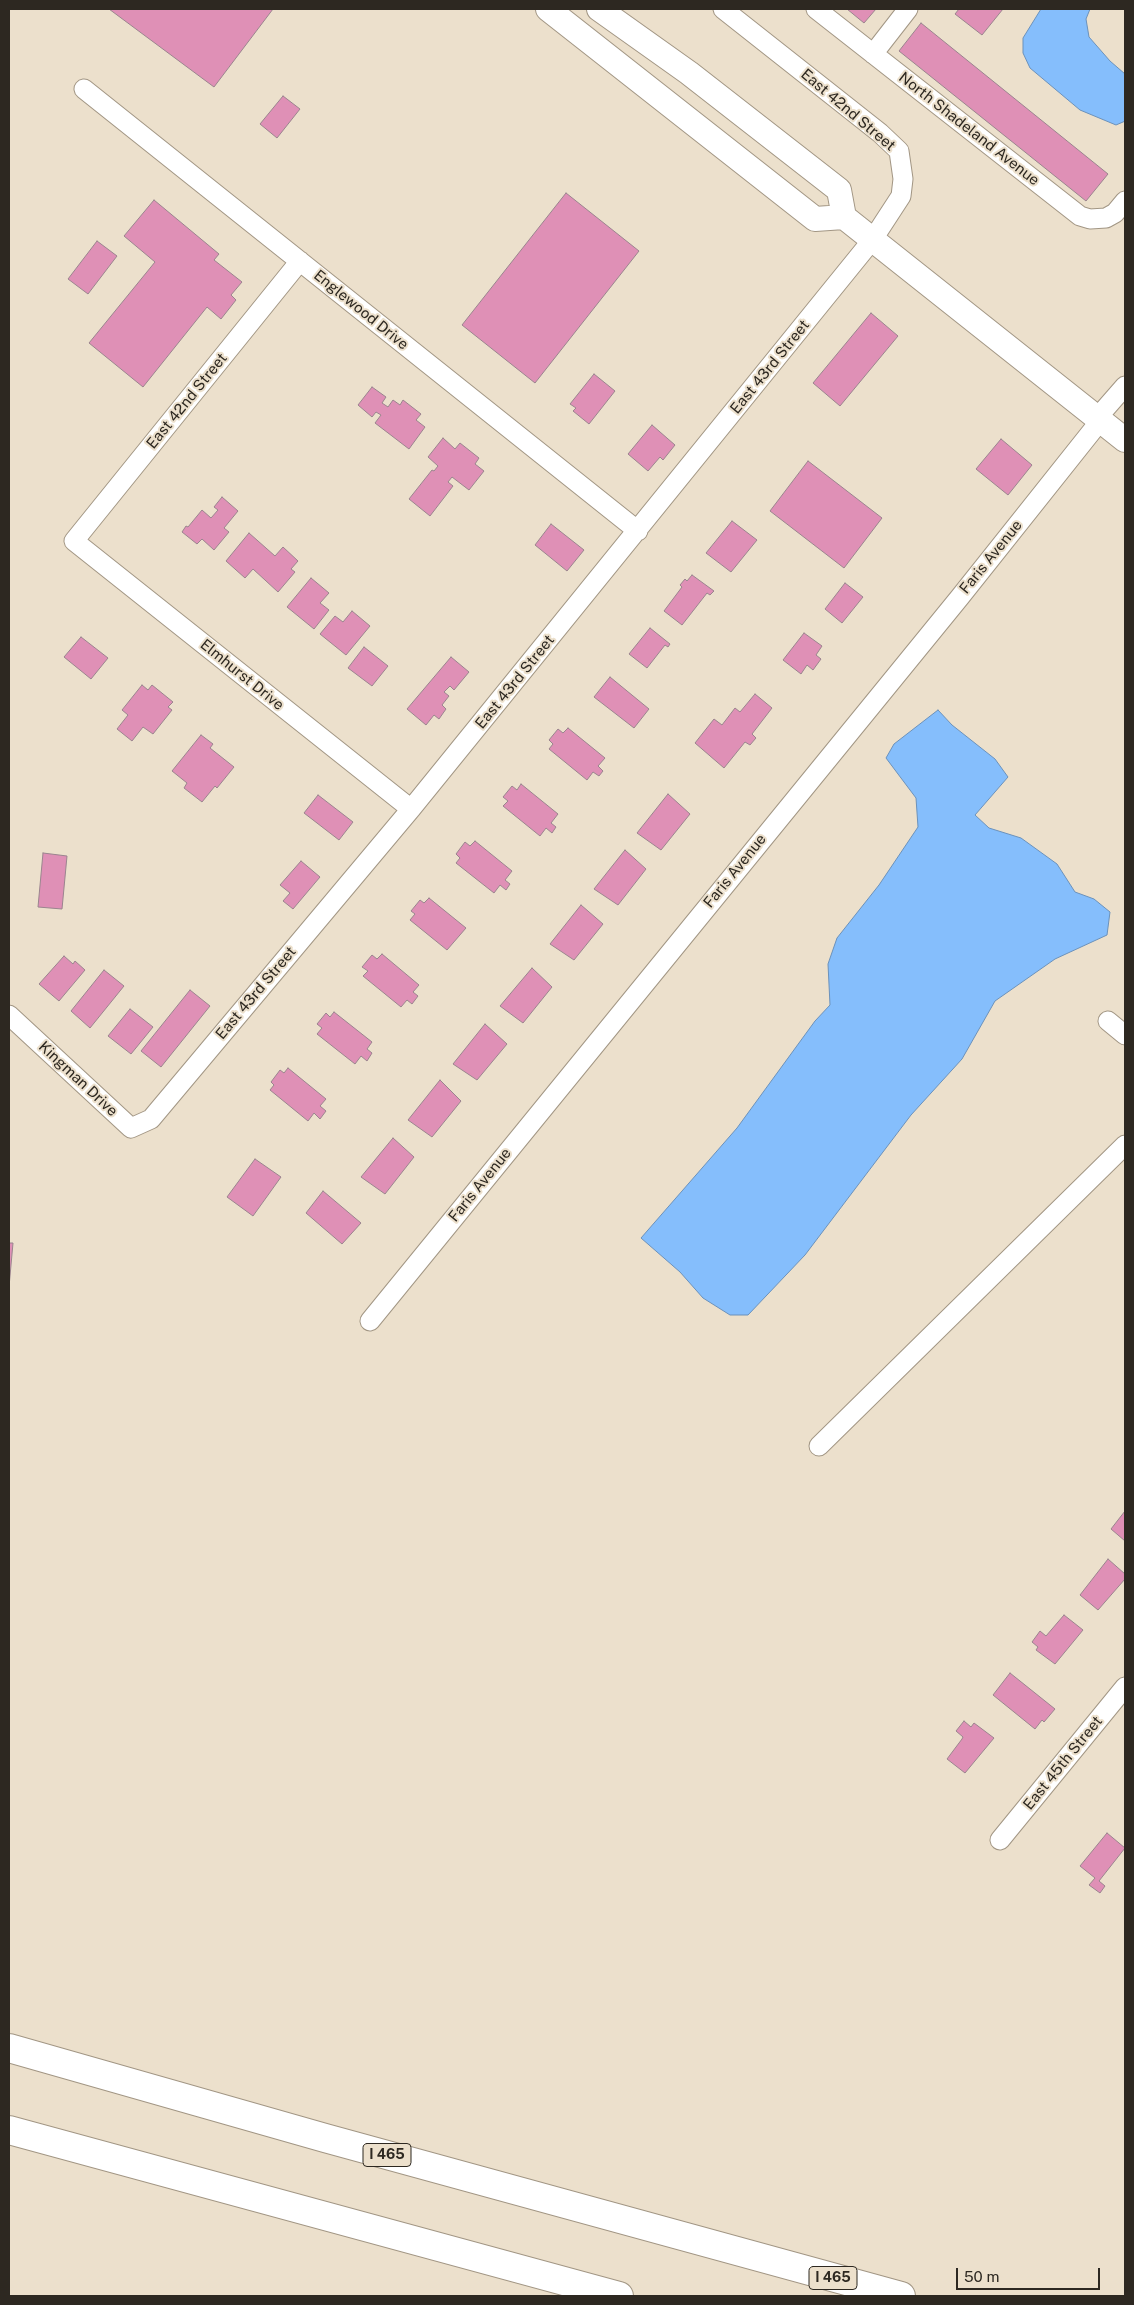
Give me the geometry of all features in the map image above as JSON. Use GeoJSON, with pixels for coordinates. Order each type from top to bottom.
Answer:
{"type":"FeatureCollection","features":[{"type":"Feature","properties":{"kind":"highway","name":"I 465"},"geometry":{"type":"LineString","coordinates":[[9,2048],[335,2141],[901,2296]]}},
{"type":"Feature","properties":{"kind":"highway"},"geometry":{"type":"LineString","coordinates":[[9,2130],[619,2296]]}},
{"type":"Feature","properties":{"kind":"highway"},"geometry":{"type":"LineString","coordinates":[[9,2140],[136,2165]]}},
{"type":"Feature","properties":{"kind":"main road"},"geometry":{"type":"LineString","coordinates":[[548,9],[815,219],[844,217],[874,239],[1125,440]]}},
{"type":"Feature","properties":{"kind":"main road"},"geometry":{"type":"LineString","coordinates":[[599,9],[689,73],[839,190],[844,217]]}},
{"type":"Feature","properties":{"kind":"street","name":"East 42nd Street"},"geometry":{"type":"LineString","coordinates":[[723,9],[880,133],[899,151],[903,179],[901,196],[874,239]]}},
{"type":"Feature","properties":{"kind":"street","name":"North Shadeland Avenue"},"geometry":{"type":"LineString","coordinates":[[816,9],[1080,216],[1090,219],[1106,218],[1115,213],[1125,201]]}},
{"type":"Feature","properties":{"kind":"street"},"geometry":{"type":"LineString","coordinates":[[873,54],[908,9]]}},
{"type":"Feature","properties":{"kind":"street","name":"Englewood Drive"},"geometry":{"type":"LineString","coordinates":[[84,88],[638,531]]}},
{"type":"Feature","properties":{"kind":"street","name":"East 43rd Street"},"geometry":{"type":"LineString","coordinates":[[150,1119],[410,810],[874,239]]}},
{"type":"Feature","properties":{"kind":"street","name":"East 42nd Street"},"geometry":{"type":"LineString","coordinates":[[74,541],[300,261]]}},
{"type":"Feature","properties":{"kind":"street","name":"Faris Avenue"},"geometry":{"type":"LineString","coordinates":[[370,1321],[953,605],[1125,386]]}},
{"type":"Feature","properties":{"kind":"street","name":"Elmhurst Drive"},"geometry":{"type":"LineString","coordinates":[[74,541],[410,810]]}},
{"type":"Feature","properties":{"kind":"street","name":"Kingman Drive"},"geometry":{"type":"LineString","coordinates":[[9,1016],[131,1128],[150,1119]]}},
{"type":"Feature","properties":{"kind":"street"},"geometry":{"type":"LineString","coordinates":[[1108,1021],[1125,1035]]}},
{"type":"Feature","properties":{"kind":"street"},"geometry":{"type":"LineString","coordinates":[[819,1446],[1125,1145]]}},
{"type":"Feature","properties":{"kind":"street","name":"East 45th Street"},"geometry":{"type":"LineString","coordinates":[[1000,1840],[1125,1687]]}},
{"type":"Feature","properties":{"kind":"water"},"geometry":{"type":"Polygon","coordinates":[[[1041,9],[1090,9],[1086,19],[1089,37],[1110,61],[1125,74],[1125,121],[1116,125],[1080,110],[1030,68],[1023,53],[1023,38],[1041,9]]]}},
{"type":"Feature","properties":{"kind":"water"},"geometry":{"type":"Polygon","coordinates":[[[938,710],[952,725],[995,759],[1008,777],[975,815],[989,828],[1021,838],[1057,864],[1075,892],[1094,899],[1110,912],[1107,935],[1055,959],[995,1001],[962,1059],[911,1115],[805,1255],[748,1315],[730,1315],[703,1298],[680,1272],[641,1238],[737,1128],[815,1021],[830,1005],[828,964],[837,938],[879,885],[918,827],[916,798],[886,758],[894,744],[938,710]]]}},
{"type":"Feature","properties":{"kind":"building"},"geometry":{"type":"Polygon","coordinates":[[[109,9],[273,9],[214,87],[109,9]]]}},
{"type":"Feature","properties":{"kind":"building"},"geometry":{"type":"Polygon","coordinates":[[[847,9],[876,9],[864,23],[847,9]]]}},
{"type":"Feature","properties":{"kind":"building"},"geometry":{"type":"Polygon","coordinates":[[[959,9],[1003,9],[982,35],[955,14],[959,9]]]}},
{"type":"Feature","properties":{"kind":"building"},"geometry":{"type":"Polygon","coordinates":[[[921,23],[1108,174],[1086,201],[899,51],[921,23]]]}},
{"type":"Feature","properties":{"kind":"building"},"geometry":{"type":"Polygon","coordinates":[[[283,96],[300,109],[277,138],[260,124],[283,96]]]}},
{"type":"Feature","properties":{"kind":"building"},"geometry":{"type":"Polygon","coordinates":[[[566,193],[639,251],[535,383],[462,325],[566,193]]]}},
{"type":"Feature","properties":{"kind":"building"},"geometry":{"type":"Polygon","coordinates":[[[154,200],[219,254],[214,260],[242,282],[231,295],[236,300],[221,319],[207,307],[143,387],[89,343],[155,262],[124,236],[154,200]]]}},
{"type":"Feature","properties":{"kind":"building"},"geometry":{"type":"Polygon","coordinates":[[[97,241],[117,256],[88,294],[68,279],[97,241]]]}},
{"type":"Feature","properties":{"kind":"building"},"geometry":{"type":"Polygon","coordinates":[[[871,313],[898,336],[840,406],[813,383],[871,313]]]}},
{"type":"Feature","properties":{"kind":"building"},"geometry":{"type":"Polygon","coordinates":[[[594,374],[615,391],[589,424],[573,411],[576,408],[570,404],[594,374]]]}},
{"type":"Feature","properties":{"kind":"building"},"geometry":{"type":"Polygon","coordinates":[[[372,387],[386,397],[382,403],[388,407],[393,400],[400,405],[403,400],[421,414],[416,420],[425,427],[409,449],[375,423],[381,415],[376,412],[372,417],[358,405],[372,387]]]}},
{"type":"Feature","properties":{"kind":"building"},"geometry":{"type":"Polygon","coordinates":[[[652,425],[675,445],[663,460],[660,457],[648,471],[628,454],[652,425]]]}},
{"type":"Feature","properties":{"kind":"building"},"geometry":{"type":"Polygon","coordinates":[[[443,438],[455,449],[460,443],[479,458],[475,464],[484,471],[469,490],[452,477],[448,482],[453,486],[430,516],[409,499],[432,470],[434,471],[438,466],[428,457],[443,438]]]}},
{"type":"Feature","properties":{"kind":"building"},"geometry":{"type":"Polygon","coordinates":[[[1001,439],[1032,465],[1008,495],[976,469],[1001,439]]]}},
{"type":"Feature","properties":{"kind":"building"},"geometry":{"type":"Polygon","coordinates":[[[808,461],[882,518],[844,568],[770,511],[808,461]]]}},
{"type":"Feature","properties":{"kind":"building"},"geometry":{"type":"Polygon","coordinates":[[[222,497],[238,511],[224,528],[229,532],[214,550],[202,539],[197,544],[182,532],[202,510],[211,518],[218,510],[214,507],[222,497]]]}},
{"type":"Feature","properties":{"kind":"building"},"geometry":{"type":"Polygon","coordinates":[[[732,521],[757,540],[731,572],[706,553],[732,521]]]}},
{"type":"Feature","properties":{"kind":"building"},"geometry":{"type":"Polygon","coordinates":[[[551,524],[584,550],[567,571],[535,545],[551,524]]]}},
{"type":"Feature","properties":{"kind":"building"},"geometry":{"type":"Polygon","coordinates":[[[249,533],[275,556],[283,547],[298,561],[291,569],[295,572],[278,592],[253,569],[245,578],[226,561],[249,533]]]}},
{"type":"Feature","properties":{"kind":"building"},"geometry":{"type":"Polygon","coordinates":[[[692,575],[714,591],[710,595],[707,593],[682,625],[664,611],[682,587],[680,585],[692,575]]]}},
{"type":"Feature","properties":{"kind":"building"},"geometry":{"type":"Polygon","coordinates":[[[311,578],[329,593],[320,603],[329,610],[314,629],[287,607],[311,578]]]}},
{"type":"Feature","properties":{"kind":"building"},"geometry":{"type":"Polygon","coordinates":[[[845,583],[863,597],[842,623],[825,609],[845,583]]]}},
{"type":"Feature","properties":{"kind":"building"},"geometry":{"type":"Polygon","coordinates":[[[352,611],[370,626],[346,655],[320,634],[335,616],[343,622],[352,611]]]}},
{"type":"Feature","properties":{"kind":"building"},"geometry":{"type":"Polygon","coordinates":[[[650,628],[670,644],[668,647],[665,645],[647,668],[629,654],[650,628]]]}},
{"type":"Feature","properties":{"kind":"building"},"geometry":{"type":"Polygon","coordinates":[[[804,633],[822,646],[816,655],[821,659],[813,670],[807,665],[801,674],[783,660],[804,633]]]}},
{"type":"Feature","properties":{"kind":"building"},"geometry":{"type":"Polygon","coordinates":[[[81,637],[108,658],[91,679],[64,657],[81,637]]]}},
{"type":"Feature","properties":{"kind":"building"},"geometry":{"type":"Polygon","coordinates":[[[364,647],[388,666],[372,686],[348,668],[364,647]]]}},
{"type":"Feature","properties":{"kind":"building"},"geometry":{"type":"Polygon","coordinates":[[[451,657],[469,672],[454,690],[450,686],[444,692],[449,696],[442,705],[446,709],[439,719],[434,715],[426,725],[407,709],[451,657]]]}},
{"type":"Feature","properties":{"kind":"building"},"geometry":{"type":"Polygon","coordinates":[[[610,677],[649,709],[634,728],[594,697],[610,677]]]}},
{"type":"Feature","properties":{"kind":"building"},"geometry":{"type":"Polygon","coordinates":[[[142,685],[148,690],[152,685],[173,702],[168,707],[172,710],[153,734],[143,727],[132,741],[117,729],[128,715],[122,710],[142,685]]]}},
{"type":"Feature","properties":{"kind":"building"},"geometry":{"type":"Polygon","coordinates":[[[755,694],[772,708],[752,734],[756,738],[750,745],[745,742],[724,768],[695,743],[714,719],[722,725],[735,708],[740,712],[755,694]]]}},
{"type":"Feature","properties":{"kind":"building"},"geometry":{"type":"Polygon","coordinates":[[[568,728],[605,758],[598,766],[603,771],[599,776],[593,772],[587,780],[549,749],[553,744],[549,740],[558,729],[563,733],[568,728]]]}},
{"type":"Feature","properties":{"kind":"building"},"geometry":{"type":"Polygon","coordinates":[[[201,735],[213,744],[210,748],[234,767],[217,788],[215,786],[202,802],[184,788],[187,783],[172,771],[201,735]]]}},
{"type":"Feature","properties":{"kind":"building"},"geometry":{"type":"Polygon","coordinates":[[[521,784],[558,814],[551,823],[556,827],[552,833],[546,828],[540,836],[503,806],[508,801],[503,797],[512,786],[517,790],[521,784]]]}},
{"type":"Feature","properties":{"kind":"building"},"geometry":{"type":"Polygon","coordinates":[[[668,794],[690,814],[661,850],[637,833],[668,794]]]}},
{"type":"Feature","properties":{"kind":"building"},"geometry":{"type":"Polygon","coordinates":[[[318,795],[353,822],[339,840],[304,813],[318,795]]]}},
{"type":"Feature","properties":{"kind":"building"},"geometry":{"type":"Polygon","coordinates":[[[475,841],[512,871],[505,880],[510,884],[506,890],[500,885],[494,893],[456,863],[460,858],[456,854],[465,842],[470,846],[475,841]]]}},
{"type":"Feature","properties":{"kind":"building"},"geometry":{"type":"Polygon","coordinates":[[[625,850],[646,869],[618,905],[594,889],[625,850]]]}},
{"type":"Feature","properties":{"kind":"building"},"geometry":{"type":"Polygon","coordinates":[[[43,853],[67,856],[62,909],[38,907],[43,853]]]}},
{"type":"Feature","properties":{"kind":"building"},"geometry":{"type":"Polygon","coordinates":[[[301,861],[320,877],[293,909],[283,901],[290,893],[280,885],[301,861]]]}},
{"type":"Feature","properties":{"kind":"building"},"geometry":{"type":"Polygon","coordinates":[[[429,898],[466,928],[447,950],[410,920],[415,914],[411,911],[420,900],[424,903],[429,898]]]}},
{"type":"Feature","properties":{"kind":"building"},"geometry":{"type":"Polygon","coordinates":[[[581,905],[603,924],[574,960],[550,944],[581,905]]]}},
{"type":"Feature","properties":{"kind":"building"},"geometry":{"type":"Polygon","coordinates":[[[382,954],[419,985],[413,992],[418,996],[412,1004],[407,1000],[401,1007],[363,976],[368,971],[362,967],[372,955],[377,959],[382,954]]]}},
{"type":"Feature","properties":{"kind":"building"},"geometry":{"type":"Polygon","coordinates":[[[64,956],[73,964],[75,961],[85,970],[59,1001],[39,984],[64,956]]]}},
{"type":"Feature","properties":{"kind":"building"},"geometry":{"type":"Polygon","coordinates":[[[532,968],[552,987],[523,1023],[500,1006],[532,968]]]}},
{"type":"Feature","properties":{"kind":"building"},"geometry":{"type":"Polygon","coordinates":[[[104,970],[124,986],[90,1028],[71,1011],[104,970]]]}},
{"type":"Feature","properties":{"kind":"building"},"geometry":{"type":"Polygon","coordinates":[[[190,990],[210,1006],[161,1067],[141,1051],[190,990]]]}},
{"type":"Feature","properties":{"kind":"building"},"geometry":{"type":"Polygon","coordinates":[[[130,1009],[153,1027],[131,1054],[108,1036],[130,1009]]]}},
{"type":"Feature","properties":{"kind":"building"},"geometry":{"type":"Polygon","coordinates":[[[334,1012],[372,1042],[367,1049],[372,1053],[367,1061],[361,1056],[355,1064],[317,1034],[322,1028],[317,1024],[326,1013],[330,1017],[334,1012]]]}},
{"type":"Feature","properties":{"kind":"building"},"geometry":{"type":"Polygon","coordinates":[[[485,1024],[507,1044],[477,1080],[453,1064],[485,1024]]]}},
{"type":"Feature","properties":{"kind":"building"},"geometry":{"type":"Polygon","coordinates":[[[288,1068],[326,1099],[320,1106],[326,1111],[320,1119],[314,1113],[308,1121],[270,1090],[274,1085],[271,1082],[280,1070],[284,1073],[288,1068]]]}},
{"type":"Feature","properties":{"kind":"building"},"geometry":{"type":"Polygon","coordinates":[[[440,1080],[461,1101],[432,1137],[408,1120],[440,1080]]]}},
{"type":"Feature","properties":{"kind":"building"},"geometry":{"type":"Polygon","coordinates":[[[393,1138],[414,1157],[385,1194],[361,1177],[393,1138]]]}},
{"type":"Feature","properties":{"kind":"building"},"geometry":{"type":"Polygon","coordinates":[[[255,1159],[281,1177],[253,1216],[227,1197],[255,1159]]]}},
{"type":"Feature","properties":{"kind":"building"},"geometry":{"type":"Polygon","coordinates":[[[323,1191],[361,1223],[342,1244],[306,1213],[323,1191]]]}},
{"type":"Feature","properties":{"kind":"building"},"geometry":{"type":"Polygon","coordinates":[[[9,1243],[13,1243],[9,1287],[9,1243]]]}},
{"type":"Feature","properties":{"kind":"building"},"geometry":{"type":"Polygon","coordinates":[[[1125,1511],[1125,1541],[1111,1529],[1125,1511]]]}},
{"type":"Feature","properties":{"kind":"building"},"geometry":{"type":"Polygon","coordinates":[[[1108,1559],[1125,1574],[1125,1579],[1098,1610],[1080,1595],[1108,1559]]]}},
{"type":"Feature","properties":{"kind":"building"},"geometry":{"type":"Polygon","coordinates":[[[1064,1615],[1083,1630],[1055,1664],[1036,1650],[1038,1647],[1032,1642],[1040,1631],[1046,1636],[1064,1615]]]}},
{"type":"Feature","properties":{"kind":"building"},"geometry":{"type":"Polygon","coordinates":[[[1010,1673],[1055,1709],[1035,1729],[993,1695],[1010,1673]]]}},
{"type":"Feature","properties":{"kind":"building"},"geometry":{"type":"Polygon","coordinates":[[[964,1721],[971,1727],[974,1723],[994,1738],[965,1773],[947,1759],[963,1737],[956,1731],[964,1721]]]}},
{"type":"Feature","properties":{"kind":"building"},"geometry":{"type":"Polygon","coordinates":[[[1107,1833],[1125,1848],[1099,1881],[1105,1886],[1100,1893],[1089,1885],[1095,1878],[1080,1866],[1107,1833]]]}}]}
